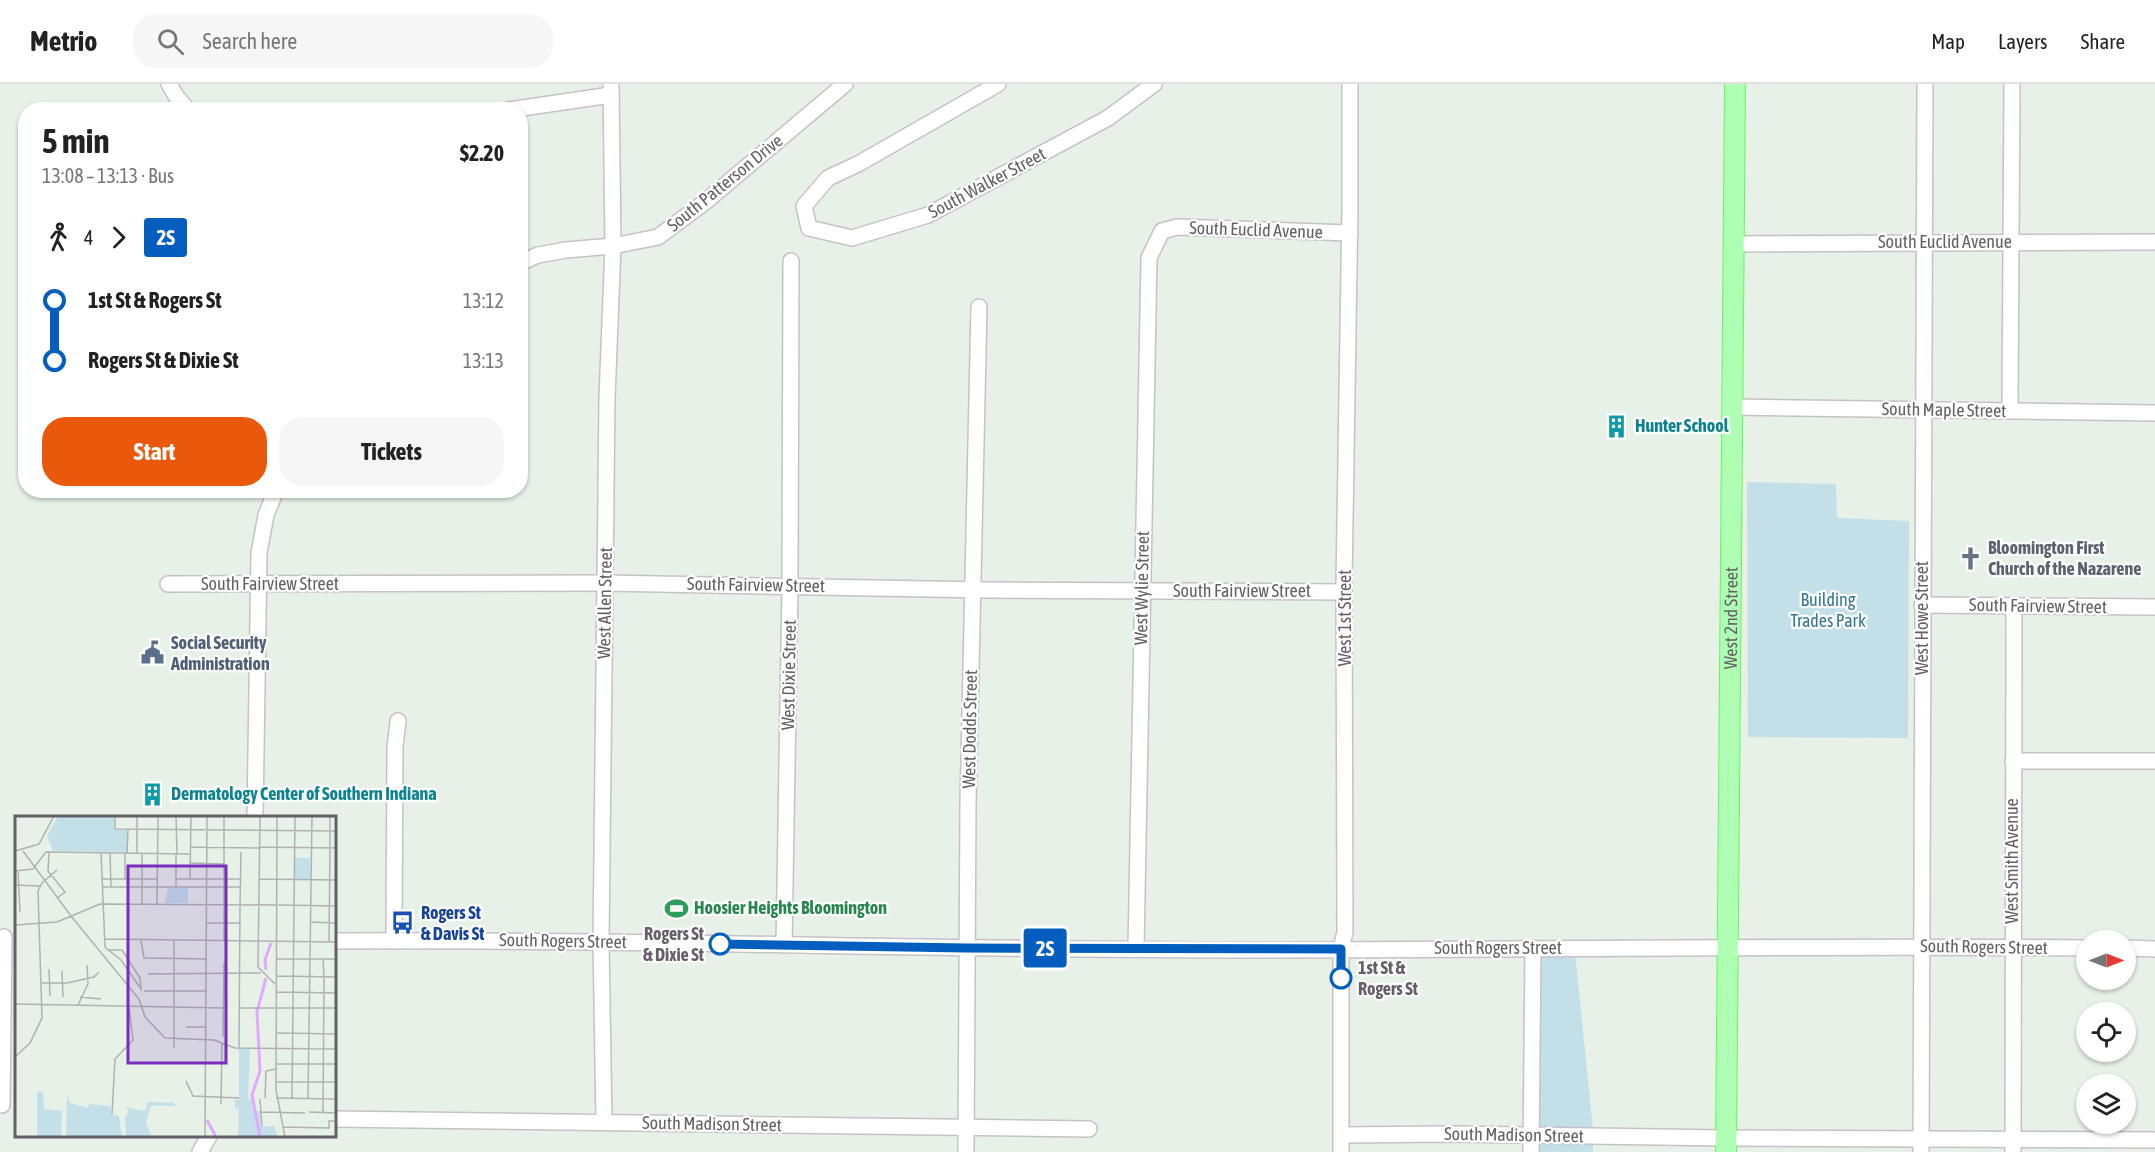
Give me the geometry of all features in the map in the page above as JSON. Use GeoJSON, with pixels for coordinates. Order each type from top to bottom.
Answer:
{"type":"FeatureCollection","features":[{"type":"Feature","properties":{"kind":"main road","name":"West 2nd Street"},"geometry":{"type":"LineString","coordinates":[[1726,1145],[1735,84]]}},
{"type":"Feature","properties":{"kind":"street"},"geometry":{"type":"LineString","coordinates":[[169,84],[181,102]]}},
{"type":"Feature","properties":{"kind":"street","name":"South Patterson Drive"},"geometry":{"type":"LineString","coordinates":[[528,259],[547,253],[613,246],[658,237],[705,202],[845,84]]}},
{"type":"Feature","properties":{"kind":"street","name":"South Walker Street"},"geometry":{"type":"LineString","coordinates":[[998,84],[858,164],[828,178],[804,206],[809,228],[852,238],[928,215],[1108,118],[1154,84]]}},
{"type":"Feature","properties":{"kind":"street","name":"West 1st Street"},"geometry":{"type":"LineString","coordinates":[[1341,1152],[1341,949],[1345,932],[1344,592],[1350,84]]}},
{"type":"Feature","properties":{"kind":"street","name":"West Howe Street"},"geometry":{"type":"LineString","coordinates":[[1921,1145],[1925,84]]}},
{"type":"Feature","properties":{"kind":"street"},"geometry":{"type":"LineString","coordinates":[[2010,410],[2012,84]]}},
{"type":"Feature","properties":{"kind":"street"},"geometry":{"type":"LineString","coordinates":[[528,106],[611,90]]}},
{"type":"Feature","properties":{"kind":"street","name":"West Allen Street"},"geometry":{"type":"LineString","coordinates":[[604,1122],[601,942],[607,398],[613,246],[611,90]]}},
{"type":"Feature","properties":{"kind":"street","name":"South Euclid Avenue"},"geometry":{"type":"LineString","coordinates":[[1162,231],[1177,227],[1350,233]]}},
{"type":"Feature","properties":{"kind":"street","name":"West Wylie Street"},"geometry":{"type":"LineString","coordinates":[[1136,949],[1149,258],[1162,231]]}},
{"type":"Feature","properties":{"kind":"street","name":"South Euclid Avenue"},"geometry":{"type":"LineString","coordinates":[[1734,244],[2155,242]]}},
{"type":"Feature","properties":{"kind":"street","name":"West Dixie Street"},"geometry":{"type":"LineString","coordinates":[[784,945],[790,585],[791,261]]}},
{"type":"Feature","properties":{"kind":"street","name":"West Dodds Street"},"geometry":{"type":"LineString","coordinates":[[966,1152],[968,794],[979,307]]}},
{"type":"Feature","properties":{"kind":"street","name":"South Maple Street"},"geometry":{"type":"LineString","coordinates":[[1733,407],[2155,412]]}},
{"type":"Feature","properties":{"kind":"street"},"geometry":{"type":"LineString","coordinates":[[255,816],[259,552],[266,515],[273,498]]}},
{"type":"Feature","properties":{"kind":"street","name":"South Fairview Street"},"geometry":{"type":"LineString","coordinates":[[168,584],[605,583],[974,590],[1344,592]]}},
{"type":"Feature","properties":{"kind":"street","name":"South Fairview Street"},"geometry":{"type":"LineString","coordinates":[[1922,604],[2155,607]]}},
{"type":"Feature","properties":{"kind":"street","name":"West Smith Avenue"},"geometry":{"type":"LineString","coordinates":[[2013,1145],[2014,606]]}},
{"type":"Feature","properties":{"kind":"street"},"geometry":{"type":"LineString","coordinates":[[394,941],[395,747],[398,721]]}},
{"type":"Feature","properties":{"kind":"street"},"geometry":{"type":"LineString","coordinates":[[2013,761],[2155,761]]}},
{"type":"Feature","properties":{"kind":"street"},"geometry":{"type":"LineString","coordinates":[[6,1105],[7,937]]}},
{"type":"Feature","properties":{"kind":"street","name":"South Rogers Street"},"geometry":{"type":"LineString","coordinates":[[336,941],[461,939],[1136,949],[1728,946],[2076,948]]}},
{"type":"Feature","properties":{"kind":"street"},"geometry":{"type":"LineString","coordinates":[[1532,1152],[1533,948]]}},
{"type":"Feature","properties":{"kind":"street"},"geometry":{"type":"LineString","coordinates":[[2136,948],[2155,949]]}},
{"type":"Feature","properties":{"kind":"street","name":"South Madison Street"},"geometry":{"type":"LineString","coordinates":[[336,1119],[1089,1129]]}},
{"type":"Feature","properties":{"kind":"street","name":"South Madison Street"},"geometry":{"type":"LineString","coordinates":[[1341,1135],[1532,1136],[1726,1145],[2013,1145],[2155,1140]]}},
{"type":"Feature","properties":{"kind":"street"},"geometry":{"type":"LineString","coordinates":[[200,1152],[208,1137]]}},
{"type":"Feature","properties":{"kind":"green space","name":"Building Trades Park"},"geometry":{"type":"Polygon","coordinates":[[[1747,482],[1836,484],[1837,518],[1909,521],[1908,738],[1748,737],[1747,482]]]}},
{"type":"Feature","properties":{"kind":"green space"},"geometry":{"type":"Polygon","coordinates":[[[1533,952],[1575,952],[1593,1130],[1593,1152],[1531,1152],[1533,952]]]}},
{"type":"Feature","properties":{"kind":"bus line","name":"2S"},"geometry":{"type":"LineString","coordinates":[[720,944],[966,948],[1341,949],[1341,978]]}},
{"type":"Feature","properties":{"kind":"place","name":"Hunter School"},"geometry":{"type":"Point","coordinates":[1617,426]}},
{"type":"Feature","properties":{"kind":"place","name":"Bloomington First Church of the Nazarene"},"geometry":{"type":"Point","coordinates":[1970,558]}},
{"type":"Feature","properties":{"kind":"place","name":"Social Security Administration"},"geometry":{"type":"Point","coordinates":[153,653]}},
{"type":"Feature","properties":{"kind":"place","name":"Dermatology Center of Southern Indiana"},"geometry":{"type":"Point","coordinates":[153,794]}},
{"type":"Feature","properties":{"kind":"place","name":"Hoosier Heights Bloomington"},"geometry":{"type":"Point","coordinates":[676,908]}},
{"type":"Feature","properties":{"kind":"place","name":"Rogers St & Davis St"},"geometry":{"type":"Point","coordinates":[403,923]}},
{"type":"Feature","properties":{"kind":"place","name":"Rogers St & Dixie St"},"geometry":{"type":"Point","coordinates":[720,944]}},
{"type":"Feature","properties":{"kind":"place","name":"1st St & Rogers St"},"geometry":{"type":"Point","coordinates":[1341,978]}}]}
